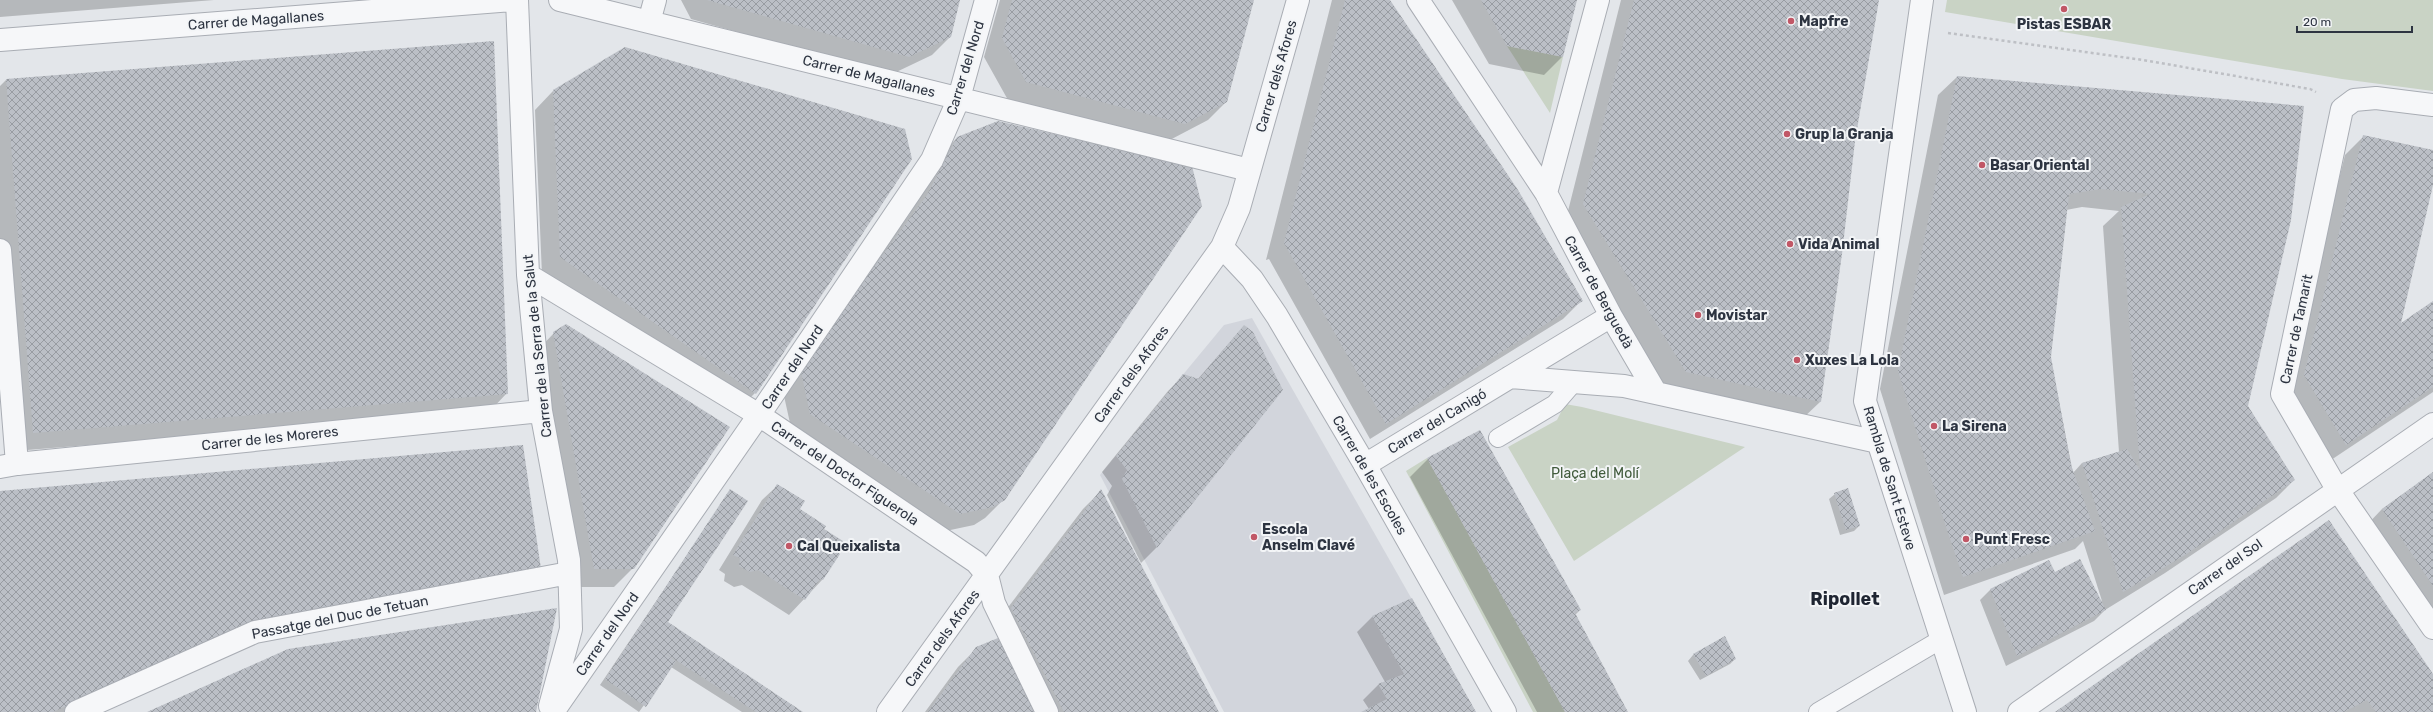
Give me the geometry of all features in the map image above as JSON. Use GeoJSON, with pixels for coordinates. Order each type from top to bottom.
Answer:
{"type":"FeatureCollection","features":[{"type":"Feature","properties":{"kind":"street","name":"Carrer de Magallanes"},"geometry":{"type":"LineString","coordinates":[[0,40],[308,8],[513,0]]}},
{"type":"Feature","properties":{"kind":"street","name":"Carrer de la Serra de la Salut"},"geometry":{"type":"LineString","coordinates":[[517,0],[528,275],[540,411],[569,560],[571,630],[549,712]]}},
{"type":"Feature","properties":{"kind":"street","name":"Carrer de Magallanes"},"geometry":{"type":"LineString","coordinates":[[560,0],[1249,170]]}},
{"type":"Feature","properties":{"kind":"street"},"geometry":{"type":"LineString","coordinates":[[649,22],[655,0]]}},
{"type":"Feature","properties":{"kind":"street","name":"Carrer del Nord"},"geometry":{"type":"LineString","coordinates":[[553,712],[759,415],[932,160],[959,98],[986,0]]}},
{"type":"Feature","properties":{"kind":"street","name":"Carrer dels Afores"},"geometry":{"type":"LineString","coordinates":[[888,712],[1222,247],[1239,208],[1298,0]]}},
{"type":"Feature","properties":{"kind":"street","name":"Carrer de Berguedà"},"geometry":{"type":"LineString","coordinates":[[1418,0],[1546,193],[1610,316],[1656,393]]}},
{"type":"Feature","properties":{"kind":"street"},"geometry":{"type":"LineString","coordinates":[[1546,193],[1598,0]]}},
{"type":"Feature","properties":{"kind":"street","name":"Rambla de Sant Esteve"},"geometry":{"type":"LineString","coordinates":[[1922,0],[1865,401],[1940,640],[1965,712]]}},
{"type":"Feature","properties":{"kind":"street","name":"Carrer de Tamarit"},"geometry":{"type":"LineString","coordinates":[[2433,105],[2376,98],[2354,100],[2342,109],[2282,394],[2337,489],[2433,628]]}},
{"type":"Feature","properties":{"kind":"street","name":"Carrer de les Escoles"},"geometry":{"type":"LineString","coordinates":[[1222,247],[1252,279],[1265,298],[1365,465],[1505,712]]}},
{"type":"Feature","properties":{"kind":"street"},"geometry":{"type":"LineString","coordinates":[[0,250],[9,466]]}},
{"type":"Feature","properties":{"kind":"street","name":"Carrer del Doctor Figuerola"},"geometry":{"type":"LineString","coordinates":[[528,275],[759,415],[976,562],[987,575],[994,603],[1047,712]]}},
{"type":"Feature","properties":{"kind":"street","name":"Carrer del Canigó"},"geometry":{"type":"LineString","coordinates":[[1365,465],[1610,316]]}},
{"type":"Feature","properties":{"kind":"street"},"geometry":{"type":"LineString","coordinates":[[1510,377],[1624,386],[1878,442]]}},
{"type":"Feature","properties":{"kind":"street","name":"Carrer de les Moreres"},"geometry":{"type":"LineString","coordinates":[[9,466],[540,411]]}},
{"type":"Feature","properties":{"kind":"street","name":"Carrer del Sol"},"geometry":{"type":"LineString","coordinates":[[2019,712],[2337,489],[2433,424]]}},
{"type":"Feature","properties":{"kind":"street","name":"Passatge del Duc de Tetuan"},"geometry":{"type":"LineString","coordinates":[[76,712],[254,632],[569,573]]}},
{"type":"Feature","properties":{"kind":"lane"},"geometry":{"type":"LineString","coordinates":[[1498,438],[1555,404],[1574,382]]}},
{"type":"Feature","properties":{"kind":"lane"},"geometry":{"type":"LineString","coordinates":[[1818,712],[1940,640]]}},
{"type":"Feature","properties":{"kind":"path"},"geometry":{"type":"LineString","coordinates":[[1918,29],[2143,60],[2310,89]]}},
{"type":"Feature","properties":{"kind":"shaded area","name":"Escola Anselm Clavé"},"geometry":{"type":"Polygon","coordinates":[[[1252,318],[1476,712],[1224,712],[1100,475],[1224,325],[1252,318]]]}},
{"type":"Feature","properties":{"kind":"green space"},"geometry":{"type":"Polygon","coordinates":[[[1947,0],[2433,0],[2433,91],[2342,79],[1945,12],[1947,0]]]}},
{"type":"Feature","properties":{"kind":"green space"},"geometry":{"type":"Polygon","coordinates":[[[1507,46],[1563,57],[1550,113],[1507,46]]]}},
{"type":"Feature","properties":{"kind":"green space","name":"Plaça del Molí"},"geometry":{"type":"Polygon","coordinates":[[[1565,404],[1745,447],[1574,561],[1508,447],[1557,420],[1565,404]]]}},
{"type":"Feature","properties":{"kind":"green space"},"geometry":{"type":"Polygon","coordinates":[[[1427,458],[1565,712],[1533,712],[1406,471],[1427,458]]]}},
{"type":"Feature","properties":{"kind":"building"},"geometry":{"type":"Polygon","coordinates":[[[707,0],[960,0],[951,37],[909,57],[707,0]]]}},
{"type":"Feature","properties":{"kind":"building"},"geometry":{"type":"Polygon","coordinates":[[[1012,0],[1254,0],[1227,102],[1185,124],[1026,82],[1002,38],[1012,0]]]}},
{"type":"Feature","properties":{"kind":"building"},"geometry":{"type":"Polygon","coordinates":[[[1345,0],[1390,0],[1518,190],[1583,301],[1386,424],[1284,243],[1345,0]]]}},
{"type":"Feature","properties":{"kind":"building"},"geometry":{"type":"Polygon","coordinates":[[[1481,0],[1577,0],[1563,57],[1507,46],[1481,0]]]}},
{"type":"Feature","properties":{"kind":"building"},"geometry":{"type":"Polygon","coordinates":[[[1634,0],[1879,0],[1855,141],[1842,254],[1821,402],[1686,372],[1583,204],[1634,0]]]}},
{"type":"Feature","properties":{"kind":"building"},"geometry":{"type":"Polygon","coordinates":[[[494,41],[508,394],[33,433],[6,79],[494,41]]]}},
{"type":"Feature","properties":{"kind":"building"},"geometry":{"type":"Polygon","coordinates":[[[625,47],[905,129],[912,159],[756,394],[560,257],[553,90],[625,47]]]}},
{"type":"Feature","properties":{"kind":"building"},"geometry":{"type":"Polygon","coordinates":[[[1957,76],[2304,106],[2291,220],[2248,406],[2295,480],[2185,555],[2123,592],[2082,463],[2127,449],[2140,470],[2121,207],[2150,194],[2101,189],[2069,194],[2051,357],[2071,465],[2095,531],[1963,577],[1946,527],[1898,371],[1957,76]]]}},
{"type":"Feature","properties":{"kind":"building"},"geometry":{"type":"Polygon","coordinates":[[[998,121],[1192,166],[1202,206],[1005,500],[993,507],[960,514],[810,414],[800,367],[927,195],[957,137],[998,121]]]}},
{"type":"Feature","properties":{"kind":"building"},"geometry":{"type":"Polygon","coordinates":[[[2363,135],[2433,150],[2433,185],[2401,323],[2433,301],[2433,387],[2346,445],[2304,375],[2363,135]]]}},
{"type":"Feature","properties":{"kind":"building"},"geometry":{"type":"Polygon","coordinates":[[[566,324],[730,427],[634,569],[594,569],[553,332],[566,324]]]}},
{"type":"Feature","properties":{"kind":"building"},"geometry":{"type":"Polygon","coordinates":[[[1244,325],[1253,332],[1283,390],[1157,548],[1122,479],[1127,470],[1116,456],[1183,374],[1199,379],[1244,325]]]}},
{"type":"Feature","properties":{"kind":"building"},"geometry":{"type":"Polygon","coordinates":[[[1480,430],[1581,610],[1575,613],[1628,712],[1565,712],[1427,458],[1480,430]]]}},
{"type":"Feature","properties":{"kind":"building"},"geometry":{"type":"Polygon","coordinates":[[[523,445],[541,569],[247,625],[53,712],[0,712],[0,491],[523,445]]]}},
{"type":"Feature","properties":{"kind":"building"},"geometry":{"type":"Polygon","coordinates":[[[2433,472],[2433,586],[2382,509],[2433,472]]]}},
{"type":"Feature","properties":{"kind":"building","name":"Cal Queixalista"},"geometry":{"type":"Polygon","coordinates":[[[777,484],[805,501],[800,509],[826,526],[824,529],[843,541],[836,551],[840,554],[823,580],[820,579],[805,600],[758,570],[750,572],[739,566],[740,558],[733,555],[777,484]]]}},
{"type":"Feature","properties":{"kind":"building"},"geometry":{"type":"Polygon","coordinates":[[[1848,488],[1860,526],[1846,530],[1834,493],[1848,488]]]}},
{"type":"Feature","properties":{"kind":"building"},"geometry":{"type":"Polygon","coordinates":[[[730,489],[748,501],[668,622],[803,712],[756,712],[640,637],[676,661],[646,707],[605,679],[730,489]]]}},
{"type":"Feature","properties":{"kind":"building"},"geometry":{"type":"Polygon","coordinates":[[[1101,489],[1219,712],[1064,712],[1011,608],[1101,489]]]}},
{"type":"Feature","properties":{"kind":"building"},"geometry":{"type":"Polygon","coordinates":[[[2329,520],[2433,674],[2433,712],[2376,712],[2367,700],[2344,712],[2055,712],[2329,520]]]}},
{"type":"Feature","properties":{"kind":"building"},"geometry":{"type":"Polygon","coordinates":[[[2080,559],[2106,610],[2017,656],[1990,589],[2049,560],[2055,572],[2080,559]]]}},
{"type":"Feature","properties":{"kind":"building"},"geometry":{"type":"Polygon","coordinates":[[[1412,598],[1476,712],[1361,712],[1387,699],[1378,684],[1404,674],[1372,616],[1412,598]]]}},
{"type":"Feature","properties":{"kind":"building"},"geometry":{"type":"Polygon","coordinates":[[[557,608],[536,712],[147,712],[288,649],[557,608]]]}},
{"type":"Feature","properties":{"kind":"building"},"geometry":{"type":"Polygon","coordinates":[[[1725,636],[1736,659],[1706,676],[1693,654],[1725,636]]]}},
{"type":"Feature","properties":{"kind":"building"},"geometry":{"type":"Polygon","coordinates":[[[998,638],[1035,712],[928,712],[976,647],[998,638]]]}},
{"type":"Feature","properties":{"kind":"place","name":"Pistas ESBAR"},"geometry":{"type":"Point","coordinates":[2064,9]}},
{"type":"Feature","properties":{"kind":"place","name":"Mapfre"},"geometry":{"type":"Point","coordinates":[1791,21]}},
{"type":"Feature","properties":{"kind":"place","name":"Grup la Granja"},"geometry":{"type":"Point","coordinates":[1787,134]}},
{"type":"Feature","properties":{"kind":"place","name":"Basar Oriental"},"geometry":{"type":"Point","coordinates":[1982,165]}},
{"type":"Feature","properties":{"kind":"place","name":"Vida Animal"},"geometry":{"type":"Point","coordinates":[1790,244]}},
{"type":"Feature","properties":{"kind":"place","name":"Movistar"},"geometry":{"type":"Point","coordinates":[1698,315]}},
{"type":"Feature","properties":{"kind":"place","name":"Xuxes La Lola"},"geometry":{"type":"Point","coordinates":[1797,360]}},
{"type":"Feature","properties":{"kind":"place","name":"La Sirena"},"geometry":{"type":"Point","coordinates":[1934,426]}},
{"type":"Feature","properties":{"kind":"place","name":"Escola Anselm Clavé"},"geometry":{"type":"Point","coordinates":[1254,537]}},
{"type":"Feature","properties":{"kind":"place","name":"Punt Fresc"},"geometry":{"type":"Point","coordinates":[1966,539]}},
{"type":"Feature","properties":{"kind":"place","name":"Cal Queixalista"},"geometry":{"type":"Point","coordinates":[789,546]}},
{"type":"Feature","properties":{"kind":"district","name":"Ripollet"},"geometry":{"type":"Point","coordinates":[1845,599]}}]}
